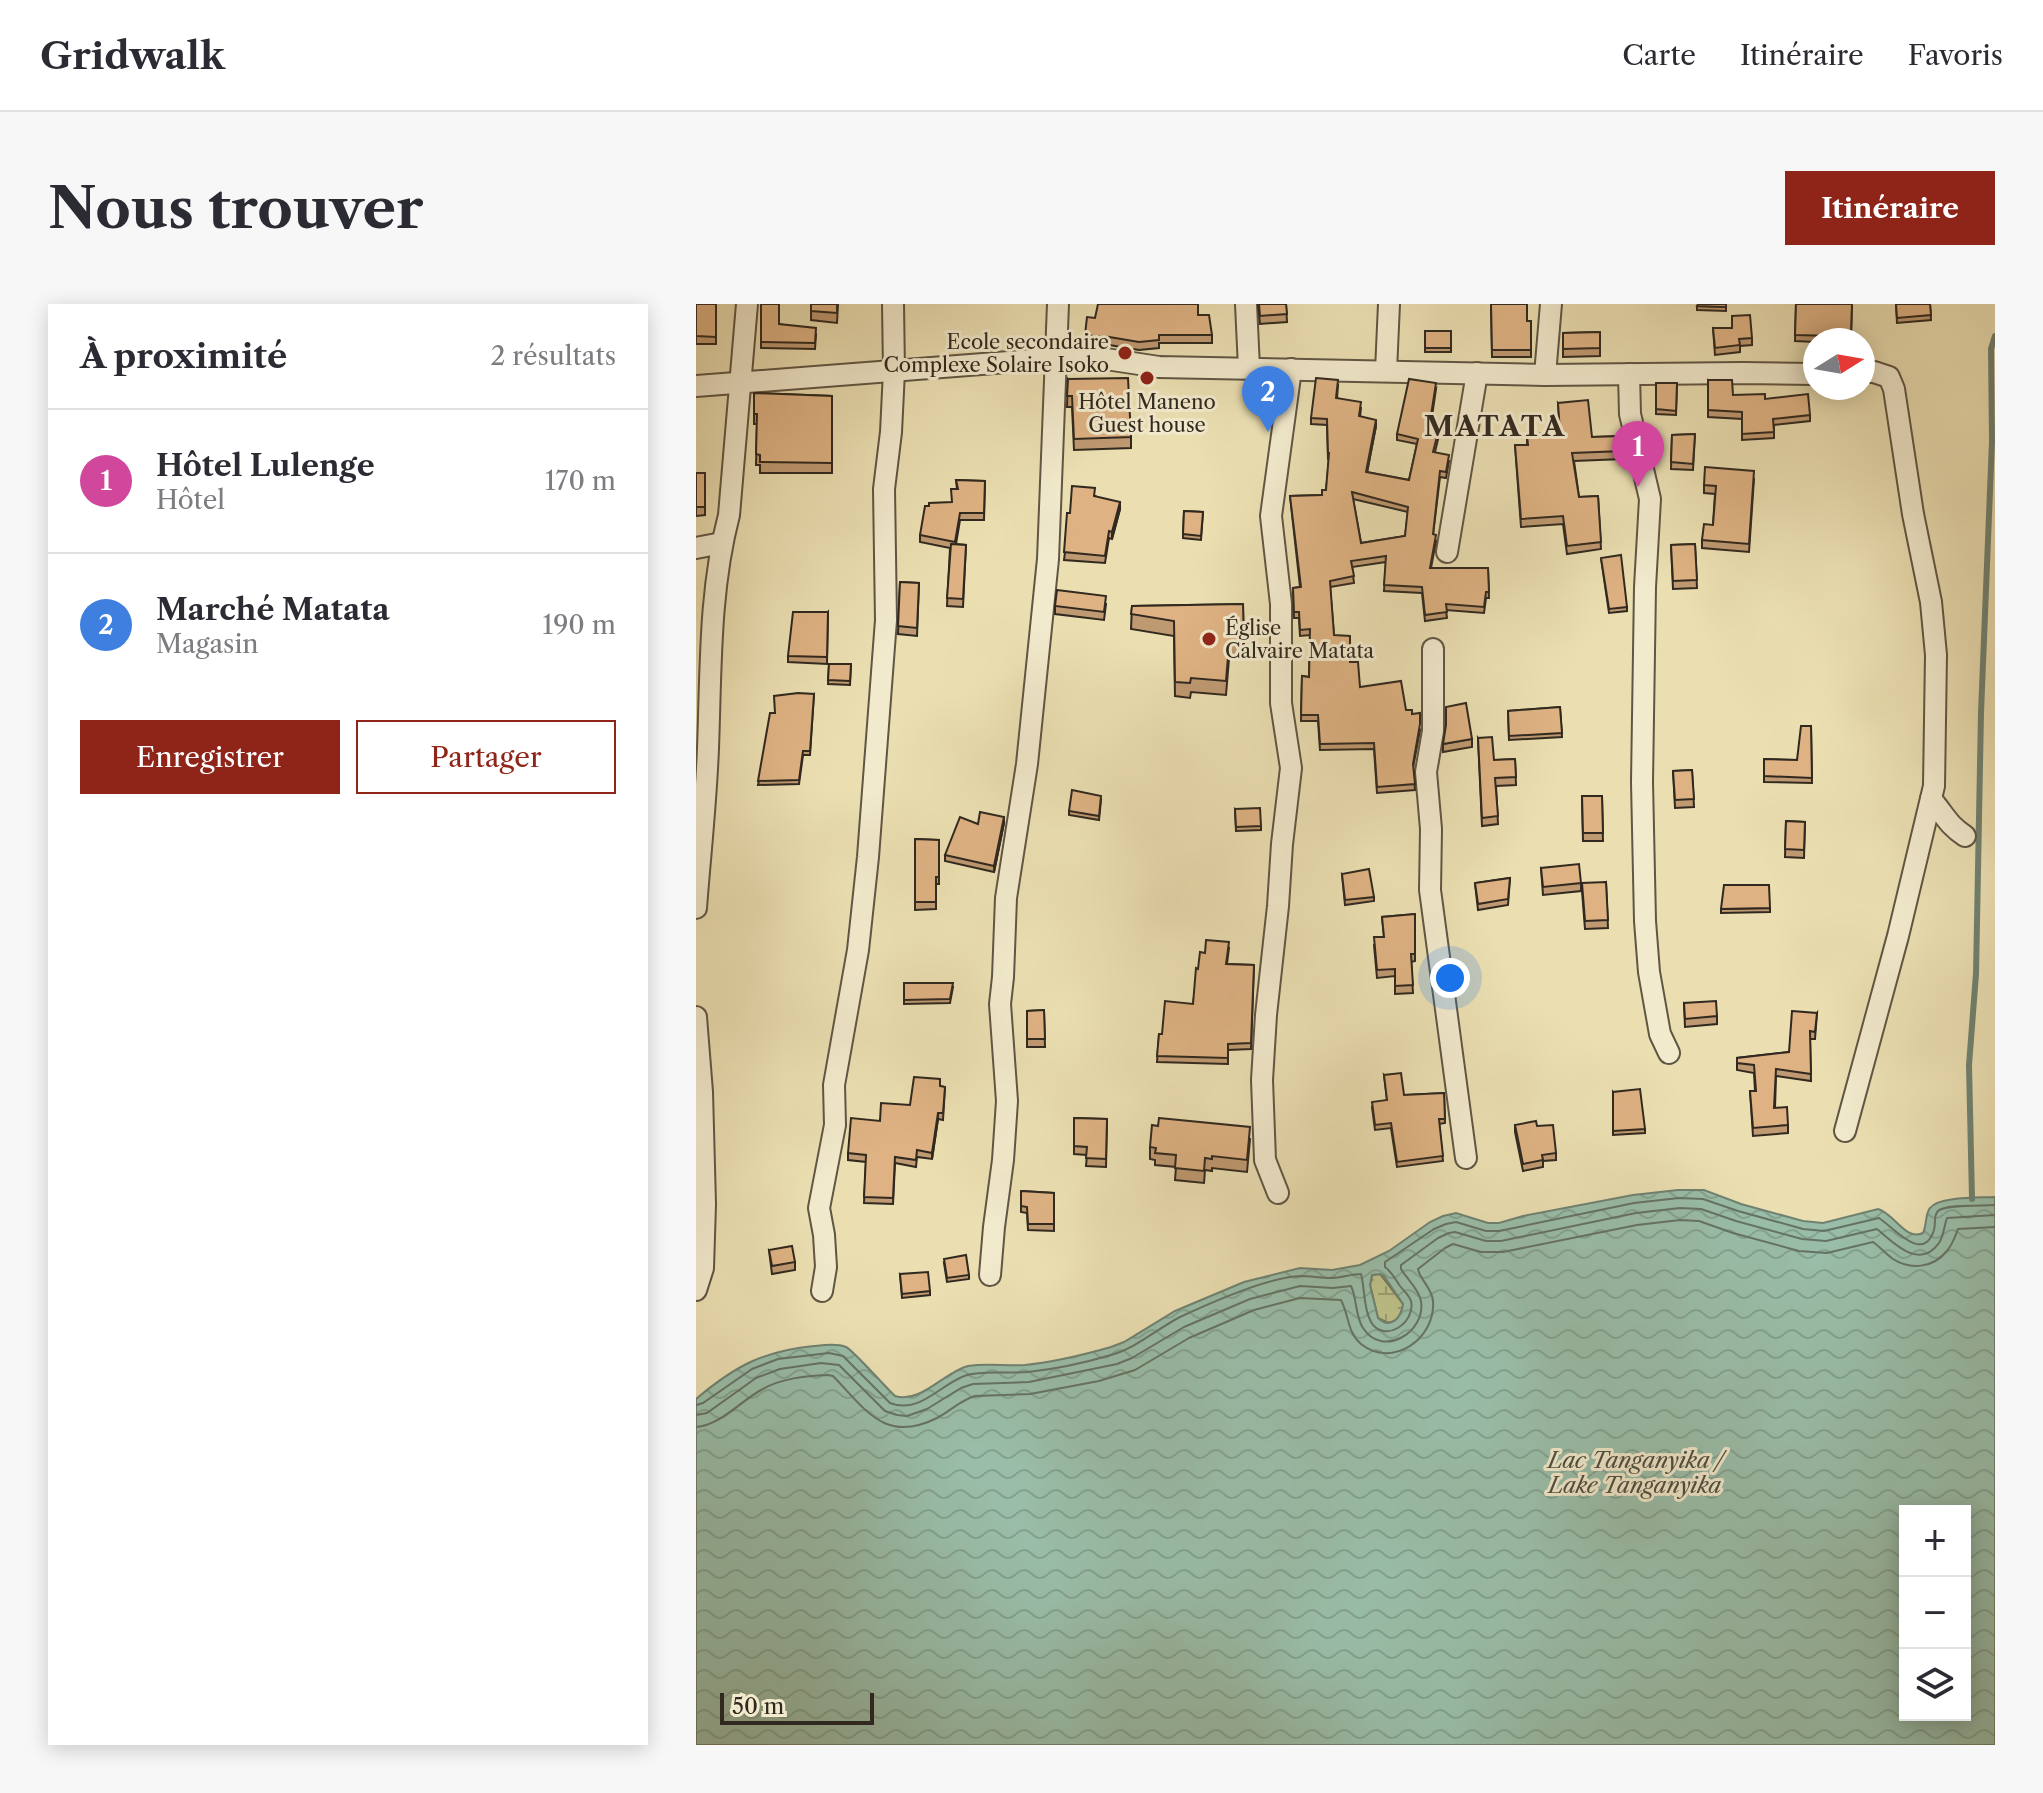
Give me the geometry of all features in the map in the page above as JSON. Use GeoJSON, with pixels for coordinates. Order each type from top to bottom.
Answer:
{"type":"FeatureCollection","features":[{"type":"Feature","properties":{"kind":"street"},"geometry":{"type":"LineString","coordinates":[[696,908],[708,759],[713,624],[722,543],[729,515],[747,304]]}},
{"type":"Feature","properties":{"kind":"street"},"geometry":{"type":"LineString","coordinates":[[822,1291],[826,1267],[819,1208],[835,1125],[834,1085],[858,950],[886,620],[884,489],[894,371],[893,304]]}},
{"type":"Feature","properties":{"kind":"street"},"geometry":{"type":"LineString","coordinates":[[990,1275],[1007,1101],[1000,1004],[1006,898],[1027,764],[1048,559],[1058,304]]}},
{"type":"Feature","properties":{"kind":"street"},"geometry":{"type":"LineString","coordinates":[[1246,304],[1249,368]]}},
{"type":"Feature","properties":{"kind":"street"},"geometry":{"type":"LineString","coordinates":[[1386,371],[1389,304]]}},
{"type":"Feature","properties":{"kind":"street"},"geometry":{"type":"LineString","coordinates":[[1545,375],[1551,304]]}},
{"type":"Feature","properties":{"kind":"street"},"geometry":{"type":"LineString","coordinates":[[696,386],[1086,356],[1159,367],[1545,375],[1803,374]]}},
{"type":"Feature","properties":{"kind":"street"},"geometry":{"type":"LineString","coordinates":[[1278,1193],[1265,1160],[1262,1080],[1291,768],[1281,703],[1281,604],[1271,516],[1291,369]]}},
{"type":"Feature","properties":{"kind":"street"},"geometry":{"type":"LineString","coordinates":[[1845,1131],[1898,936],[1934,786],[1936,655],[1931,602],[1913,514],[1894,389],[1889,377],[1875,372]]}},
{"type":"Feature","properties":{"kind":"street"},"geometry":{"type":"LineString","coordinates":[[1447,552],[1477,373]]}},
{"type":"Feature","properties":{"kind":"street"},"geometry":{"type":"LineString","coordinates":[[1629,374],[1630,414],[1650,499],[1645,587],[1642,782],[1645,921],[1649,972],[1660,1034],[1669,1053]]}},
{"type":"Feature","properties":{"kind":"street"},"geometry":{"type":"LineString","coordinates":[[696,548],[722,543]]}},
{"type":"Feature","properties":{"kind":"street"},"geometry":{"type":"LineString","coordinates":[[1433,649],[1433,731],[1426,772],[1431,829],[1430,890],[1466,1158]]}},
{"type":"Feature","properties":{"kind":"street"},"geometry":{"type":"LineString","coordinates":[[1931,799],[1950,827],[1965,836]]}},
{"type":"Feature","properties":{"kind":"street"},"geometry":{"type":"LineString","coordinates":[[696,1017],[705,1204],[703,1268],[696,1290]]}},
{"type":"Feature","properties":{"kind":"green space"},"geometry":{"type":"Polygon","coordinates":[[[1380,1274],[1403,1304],[1399,1317],[1388,1323],[1378,1318],[1370,1285],[1372,1275],[1380,1274]]]}},
{"type":"Feature","properties":{"kind":"water","name":"Lac Tanganyika / Lake Tanganyika"},"geometry":{"type":"Polygon","coordinates":[[[1704,1190],[1803,1221],[1823,1223],[1878,1209],[1905,1230],[1917,1234],[1923,1233],[1928,1210],[1935,1204],[1995,1197],[1995,1745],[696,1745],[696,1399],[737,1369],[765,1356],[796,1348],[839,1345],[850,1350],[895,1396],[914,1396],[968,1366],[1036,1364],[1111,1347],[1175,1311],[1244,1282],[1300,1268],[1332,1270],[1360,1265],[1389,1251],[1443,1216],[1456,1213],[1488,1223],[1499,1223],[1633,1195],[1704,1190]],[[1372,1275],[1370,1285],[1378,1318],[1391,1323],[1398,1318],[1403,1304],[1384,1276],[1372,1275]]]}},
{"type":"Feature","properties":{"kind":"building"},"geometry":{"type":"Polygon","coordinates":[[[696,304],[716,304],[716,337],[696,336],[696,304]]]}},
{"type":"Feature","properties":{"kind":"building"},"geometry":{"type":"Polygon","coordinates":[[[761,304],[779,304],[779,324],[816,328],[815,343],[761,342],[761,304]]]}},
{"type":"Feature","properties":{"kind":"building"},"geometry":{"type":"Polygon","coordinates":[[[811,304],[837,304],[837,313],[811,311],[811,304]]]}},
{"type":"Feature","properties":{"kind":"building"},"geometry":{"type":"Polygon","coordinates":[[[1098,304],[1198,304],[1198,315],[1209,315],[1212,335],[1159,335],[1159,340],[1139,342],[1085,335],[1087,317],[1095,318],[1098,304]]]}},
{"type":"Feature","properties":{"kind":"building"},"geometry":{"type":"Polygon","coordinates":[[[1259,304],[1286,304],[1287,314],[1260,316],[1259,304]]]}},
{"type":"Feature","properties":{"kind":"building"},"geometry":{"type":"Polygon","coordinates":[[[1491,304],[1527,304],[1527,321],[1531,321],[1531,350],[1492,350],[1491,304]]]}},
{"type":"Feature","properties":{"kind":"building"},"geometry":{"type":"Polygon","coordinates":[[[1726,304],[1726,307],[1697,306],[1726,304]]]}},
{"type":"Feature","properties":{"kind":"building"},"geometry":{"type":"Polygon","coordinates":[[[1796,304],[1852,304],[1851,328],[1803,328],[1803,335],[1795,335],[1796,304]]]}},
{"type":"Feature","properties":{"kind":"building"},"geometry":{"type":"Polygon","coordinates":[[[1896,304],[1930,304],[1931,315],[1897,318],[1896,304]]]}},
{"type":"Feature","properties":{"kind":"building"},"geometry":{"type":"Polygon","coordinates":[[[1750,315],[1752,338],[1739,339],[1740,345],[1715,348],[1713,328],[1732,328],[1732,316],[1750,315]]]}},
{"type":"Feature","properties":{"kind":"building"},"geometry":{"type":"Polygon","coordinates":[[[1425,331],[1451,331],[1451,348],[1425,348],[1425,331]]]}},
{"type":"Feature","properties":{"kind":"building"},"geometry":{"type":"Polygon","coordinates":[[[1600,332],[1600,348],[1563,349],[1563,333],[1600,332]]]}},
{"type":"Feature","properties":{"kind":"building"},"geometry":{"type":"Polygon","coordinates":[[[1128,378],[1131,437],[1074,439],[1072,396],[1067,396],[1068,379],[1128,378]]]}},
{"type":"Feature","properties":{"kind":"building"},"geometry":{"type":"Polygon","coordinates":[[[1316,378],[1338,380],[1336,398],[1361,402],[1359,416],[1376,420],[1366,472],[1409,480],[1418,439],[1397,434],[1409,379],[1436,383],[1430,422],[1440,425],[1433,452],[1449,455],[1446,472],[1440,471],[1433,534],[1436,535],[1430,568],[1488,568],[1489,592],[1486,592],[1484,607],[1446,604],[1447,612],[1425,615],[1422,587],[1384,585],[1386,556],[1351,561],[1354,576],[1330,581],[1334,635],[1350,636],[1350,662],[1358,662],[1360,687],[1401,681],[1406,710],[1412,710],[1412,714],[1420,713],[1413,764],[1415,784],[1377,787],[1374,743],[1320,744],[1318,715],[1301,715],[1302,676],[1309,677],[1310,629],[1300,630],[1299,612],[1294,612],[1293,588],[1301,587],[1290,496],[1322,495],[1322,490],[1326,490],[1329,453],[1327,419],[1311,418],[1316,378]],[[1352,492],[1361,543],[1405,536],[1408,507],[1352,492]]]}},
{"type":"Feature","properties":{"kind":"building"},"geometry":{"type":"Polygon","coordinates":[[[1708,380],[1732,380],[1733,395],[1765,394],[1765,399],[1803,395],[1803,400],[1809,400],[1810,415],[1773,419],[1774,432],[1742,434],[1742,412],[1708,410],[1708,380]]]}},
{"type":"Feature","properties":{"kind":"building"},"geometry":{"type":"Polygon","coordinates":[[[1656,383],[1677,383],[1676,411],[1656,409],[1656,383]]]}},
{"type":"Feature","properties":{"kind":"building"},"geometry":{"type":"Polygon","coordinates":[[[754,393],[832,396],[832,463],[760,462],[760,455],[756,454],[754,393]]]}},
{"type":"Feature","properties":{"kind":"building"},"geometry":{"type":"Polygon","coordinates":[[[1588,400],[1592,437],[1622,436],[1623,451],[1572,453],[1579,497],[1598,496],[1601,542],[1567,546],[1563,516],[1521,519],[1515,445],[1528,445],[1527,435],[1560,432],[1558,403],[1588,400]]]}},
{"type":"Feature","properties":{"kind":"building"},"geometry":{"type":"Polygon","coordinates":[[[1695,434],[1693,464],[1671,462],[1672,435],[1695,434]]]}},
{"type":"Feature","properties":{"kind":"building"},"geometry":{"type":"Polygon","coordinates":[[[1705,467],[1754,471],[1749,544],[1702,540],[1704,524],[1713,525],[1716,486],[1704,485],[1705,467]]]}},
{"type":"Feature","properties":{"kind":"building"},"geometry":{"type":"Polygon","coordinates":[[[696,473],[705,473],[705,507],[696,507],[696,473]]]}},
{"type":"Feature","properties":{"kind":"building"},"geometry":{"type":"Polygon","coordinates":[[[956,480],[985,481],[984,513],[960,513],[955,542],[920,535],[925,506],[952,502],[951,489],[958,489],[956,480]]]}},
{"type":"Feature","properties":{"kind":"building"},"geometry":{"type":"Polygon","coordinates":[[[1072,486],[1095,488],[1094,496],[1120,502],[1112,532],[1109,531],[1105,556],[1064,552],[1072,486]]]}},
{"type":"Feature","properties":{"kind":"building"},"geometry":{"type":"Polygon","coordinates":[[[1184,511],[1203,512],[1201,536],[1183,534],[1184,511]]]}},
{"type":"Feature","properties":{"kind":"building"},"geometry":{"type":"Polygon","coordinates":[[[951,544],[966,545],[963,599],[947,598],[951,544]]]}},
{"type":"Feature","properties":{"kind":"building"},"geometry":{"type":"Polygon","coordinates":[[[1695,544],[1697,580],[1673,581],[1671,545],[1695,544]]]}},
{"type":"Feature","properties":{"kind":"building"},"geometry":{"type":"Polygon","coordinates":[[[1621,555],[1627,607],[1609,609],[1601,558],[1621,555]]]}},
{"type":"Feature","properties":{"kind":"building"},"geometry":{"type":"Polygon","coordinates":[[[900,582],[919,583],[917,628],[898,626],[900,582]]]}},
{"type":"Feature","properties":{"kind":"building"},"geometry":{"type":"Polygon","coordinates":[[[1057,590],[1106,596],[1104,612],[1055,606],[1057,590]]]}},
{"type":"Feature","properties":{"kind":"building"},"geometry":{"type":"Polygon","coordinates":[[[1243,604],[1244,644],[1229,645],[1226,681],[1191,678],[1190,683],[1175,682],[1174,621],[1131,614],[1132,606],[1243,604]]]}},
{"type":"Feature","properties":{"kind":"building"},"geometry":{"type":"Polygon","coordinates":[[[793,612],[828,612],[827,657],[788,656],[793,612]]]}},
{"type":"Feature","properties":{"kind":"building"},"geometry":{"type":"Polygon","coordinates":[[[829,664],[851,664],[850,681],[828,680],[829,664]]]}},
{"type":"Feature","properties":{"kind":"building"},"geometry":{"type":"Polygon","coordinates":[[[814,694],[810,751],[803,751],[799,780],[758,781],[770,713],[775,713],[774,696],[814,694]]]}},
{"type":"Feature","properties":{"kind":"building"},"geometry":{"type":"Polygon","coordinates":[[[1466,703],[1472,739],[1443,744],[1446,707],[1466,703]]]}},
{"type":"Feature","properties":{"kind":"building"},"geometry":{"type":"Polygon","coordinates":[[[1560,707],[1562,733],[1509,736],[1508,711],[1560,707]]]}},
{"type":"Feature","properties":{"kind":"building"},"geometry":{"type":"Polygon","coordinates":[[[1801,726],[1811,726],[1812,778],[1764,776],[1764,759],[1797,760],[1801,726]]]}},
{"type":"Feature","properties":{"kind":"building"},"geometry":{"type":"Polygon","coordinates":[[[1492,737],[1494,760],[1515,759],[1516,777],[1495,778],[1498,816],[1482,818],[1478,738],[1492,737]]]}},
{"type":"Feature","properties":{"kind":"building"},"geometry":{"type":"Polygon","coordinates":[[[1692,770],[1694,799],[1675,800],[1673,771],[1692,770]]]}},
{"type":"Feature","properties":{"kind":"building"},"geometry":{"type":"Polygon","coordinates":[[[1072,790],[1101,796],[1099,816],[1069,811],[1072,790]]]}},
{"type":"Feature","properties":{"kind":"building"},"geometry":{"type":"Polygon","coordinates":[[[1582,796],[1602,796],[1603,833],[1583,833],[1582,796]]]}},
{"type":"Feature","properties":{"kind":"building"},"geometry":{"type":"Polygon","coordinates":[[[1260,808],[1261,826],[1236,827],[1235,809],[1260,808]]]}},
{"type":"Feature","properties":{"kind":"building"},"geometry":{"type":"Polygon","coordinates":[[[980,812],[1004,817],[994,866],[945,855],[960,817],[978,824],[980,812]]]}},
{"type":"Feature","properties":{"kind":"building"},"geometry":{"type":"Polygon","coordinates":[[[1786,821],[1805,822],[1804,850],[1785,849],[1786,821]]]}},
{"type":"Feature","properties":{"kind":"building"},"geometry":{"type":"Polygon","coordinates":[[[915,839],[939,840],[936,902],[915,902],[915,839]]]}},
{"type":"Feature","properties":{"kind":"building"},"geometry":{"type":"Polygon","coordinates":[[[1579,864],[1581,883],[1543,887],[1541,868],[1579,864]]]}},
{"type":"Feature","properties":{"kind":"building"},"geometry":{"type":"Polygon","coordinates":[[[1369,869],[1374,897],[1345,900],[1342,874],[1369,869]]]}},
{"type":"Feature","properties":{"kind":"building"},"geometry":{"type":"Polygon","coordinates":[[[1510,878],[1508,899],[1478,904],[1475,883],[1510,878]]]}},
{"type":"Feature","properties":{"kind":"building"},"geometry":{"type":"Polygon","coordinates":[[[1606,882],[1608,920],[1585,921],[1582,883],[1606,882]]]}},
{"type":"Feature","properties":{"kind":"building"},"geometry":{"type":"Polygon","coordinates":[[[1724,885],[1769,885],[1770,908],[1721,909],[1724,885]]]}},
{"type":"Feature","properties":{"kind":"building"},"geometry":{"type":"Polygon","coordinates":[[[1415,914],[1415,954],[1411,954],[1413,985],[1395,986],[1395,969],[1377,970],[1374,937],[1384,937],[1382,917],[1415,914]]]}},
{"type":"Feature","properties":{"kind":"building"},"geometry":{"type":"Polygon","coordinates":[[[1206,940],[1229,942],[1226,964],[1254,965],[1251,1043],[1228,1044],[1228,1058],[1157,1056],[1165,1001],[1193,1004],[1196,968],[1200,952],[1205,953],[1206,940]]]}},
{"type":"Feature","properties":{"kind":"building"},"geometry":{"type":"Polygon","coordinates":[[[904,983],[953,983],[950,999],[904,1000],[904,983]]]}},
{"type":"Feature","properties":{"kind":"building"},"geometry":{"type":"Polygon","coordinates":[[[1716,1001],[1717,1016],[1685,1019],[1684,1003],[1716,1001]]]}},
{"type":"Feature","properties":{"kind":"building"},"geometry":{"type":"Polygon","coordinates":[[[1044,1010],[1045,1039],[1027,1039],[1027,1011],[1044,1010]]]}},
{"type":"Feature","properties":{"kind":"building"},"geometry":{"type":"Polygon","coordinates":[[[1792,1011],[1817,1013],[1815,1032],[1810,1031],[1811,1074],[1776,1069],[1774,1108],[1787,1107],[1788,1125],[1753,1128],[1750,1091],[1756,1091],[1754,1065],[1737,1063],[1737,1058],[1789,1052],[1792,1011]]]}},
{"type":"Feature","properties":{"kind":"building"},"geometry":{"type":"Polygon","coordinates":[[[1401,1073],[1404,1095],[1444,1093],[1445,1119],[1439,1119],[1443,1156],[1397,1162],[1391,1123],[1375,1125],[1372,1102],[1387,1100],[1384,1075],[1401,1073]]]}},
{"type":"Feature","properties":{"kind":"building"},"geometry":{"type":"Polygon","coordinates":[[[914,1077],[940,1079],[940,1086],[945,1087],[943,1113],[938,1113],[932,1153],[917,1150],[916,1160],[895,1157],[893,1198],[864,1197],[866,1155],[848,1153],[851,1118],[880,1121],[881,1103],[910,1105],[914,1077]]]}},
{"type":"Feature","properties":{"kind":"building"},"geometry":{"type":"Polygon","coordinates":[[[1640,1089],[1645,1129],[1613,1131],[1613,1092],[1640,1089]]]}},
{"type":"Feature","properties":{"kind":"building"},"geometry":{"type":"Polygon","coordinates":[[[1074,1118],[1107,1119],[1106,1159],[1086,1158],[1087,1147],[1074,1146],[1074,1118]]]}},
{"type":"Feature","properties":{"kind":"building"},"geometry":{"type":"Polygon","coordinates":[[[1159,1118],[1250,1127],[1247,1160],[1212,1156],[1212,1159],[1205,1158],[1204,1171],[1175,1168],[1176,1155],[1155,1153],[1156,1148],[1150,1147],[1152,1125],[1158,1126],[1159,1118]]]}},
{"type":"Feature","properties":{"kind":"building"},"geometry":{"type":"Polygon","coordinates":[[[1536,1121],[1537,1126],[1553,1125],[1556,1153],[1542,1155],[1543,1160],[1523,1164],[1515,1125],[1536,1121]]]}},
{"type":"Feature","properties":{"kind":"building"},"geometry":{"type":"Polygon","coordinates":[[[1021,1191],[1054,1193],[1054,1224],[1028,1224],[1027,1207],[1021,1206],[1021,1191]]]}},
{"type":"Feature","properties":{"kind":"building"},"geometry":{"type":"Polygon","coordinates":[[[792,1246],[795,1262],[772,1266],[769,1250],[792,1246]]]}},
{"type":"Feature","properties":{"kind":"building"},"geometry":{"type":"Polygon","coordinates":[[[966,1255],[969,1275],[947,1278],[944,1259],[966,1255]]]}},
{"type":"Feature","properties":{"kind":"building"},"geometry":{"type":"Polygon","coordinates":[[[928,1272],[930,1291],[902,1294],[900,1274],[928,1272]]]}},
{"type":"Feature","properties":{"kind":"waterway"},"geometry":{"type":"LineString","coordinates":[[1972,1199],[1969,1065],[1976,974],[1981,713],[1992,441],[1991,349],[1995,336]]}},
{"type":"Feature","properties":{"kind":"place","name":"Ecole secondaire Complexe Solaire Isoko"},"geometry":{"type":"Point","coordinates":[1125,353]}},
{"type":"Feature","properties":{"kind":"place","name":"Hôtel Maneno Guest house"},"geometry":{"type":"Point","coordinates":[1147,378]}},
{"type":"Feature","properties":{"kind":"place","name":"Marché Matata"},"geometry":{"type":"Point","coordinates":[1268,432]}},
{"type":"Feature","properties":{"kind":"place","name":"Hôtel Lulenge"},"geometry":{"type":"Point","coordinates":[1638,487]}},
{"type":"Feature","properties":{"kind":"place","name":"Église Calvaire Matata"},"geometry":{"type":"Point","coordinates":[1209,639]}},
{"type":"Feature","properties":{"kind":"district","name":"MATATA"},"geometry":{"type":"Point","coordinates":[1495,426]}}]}
